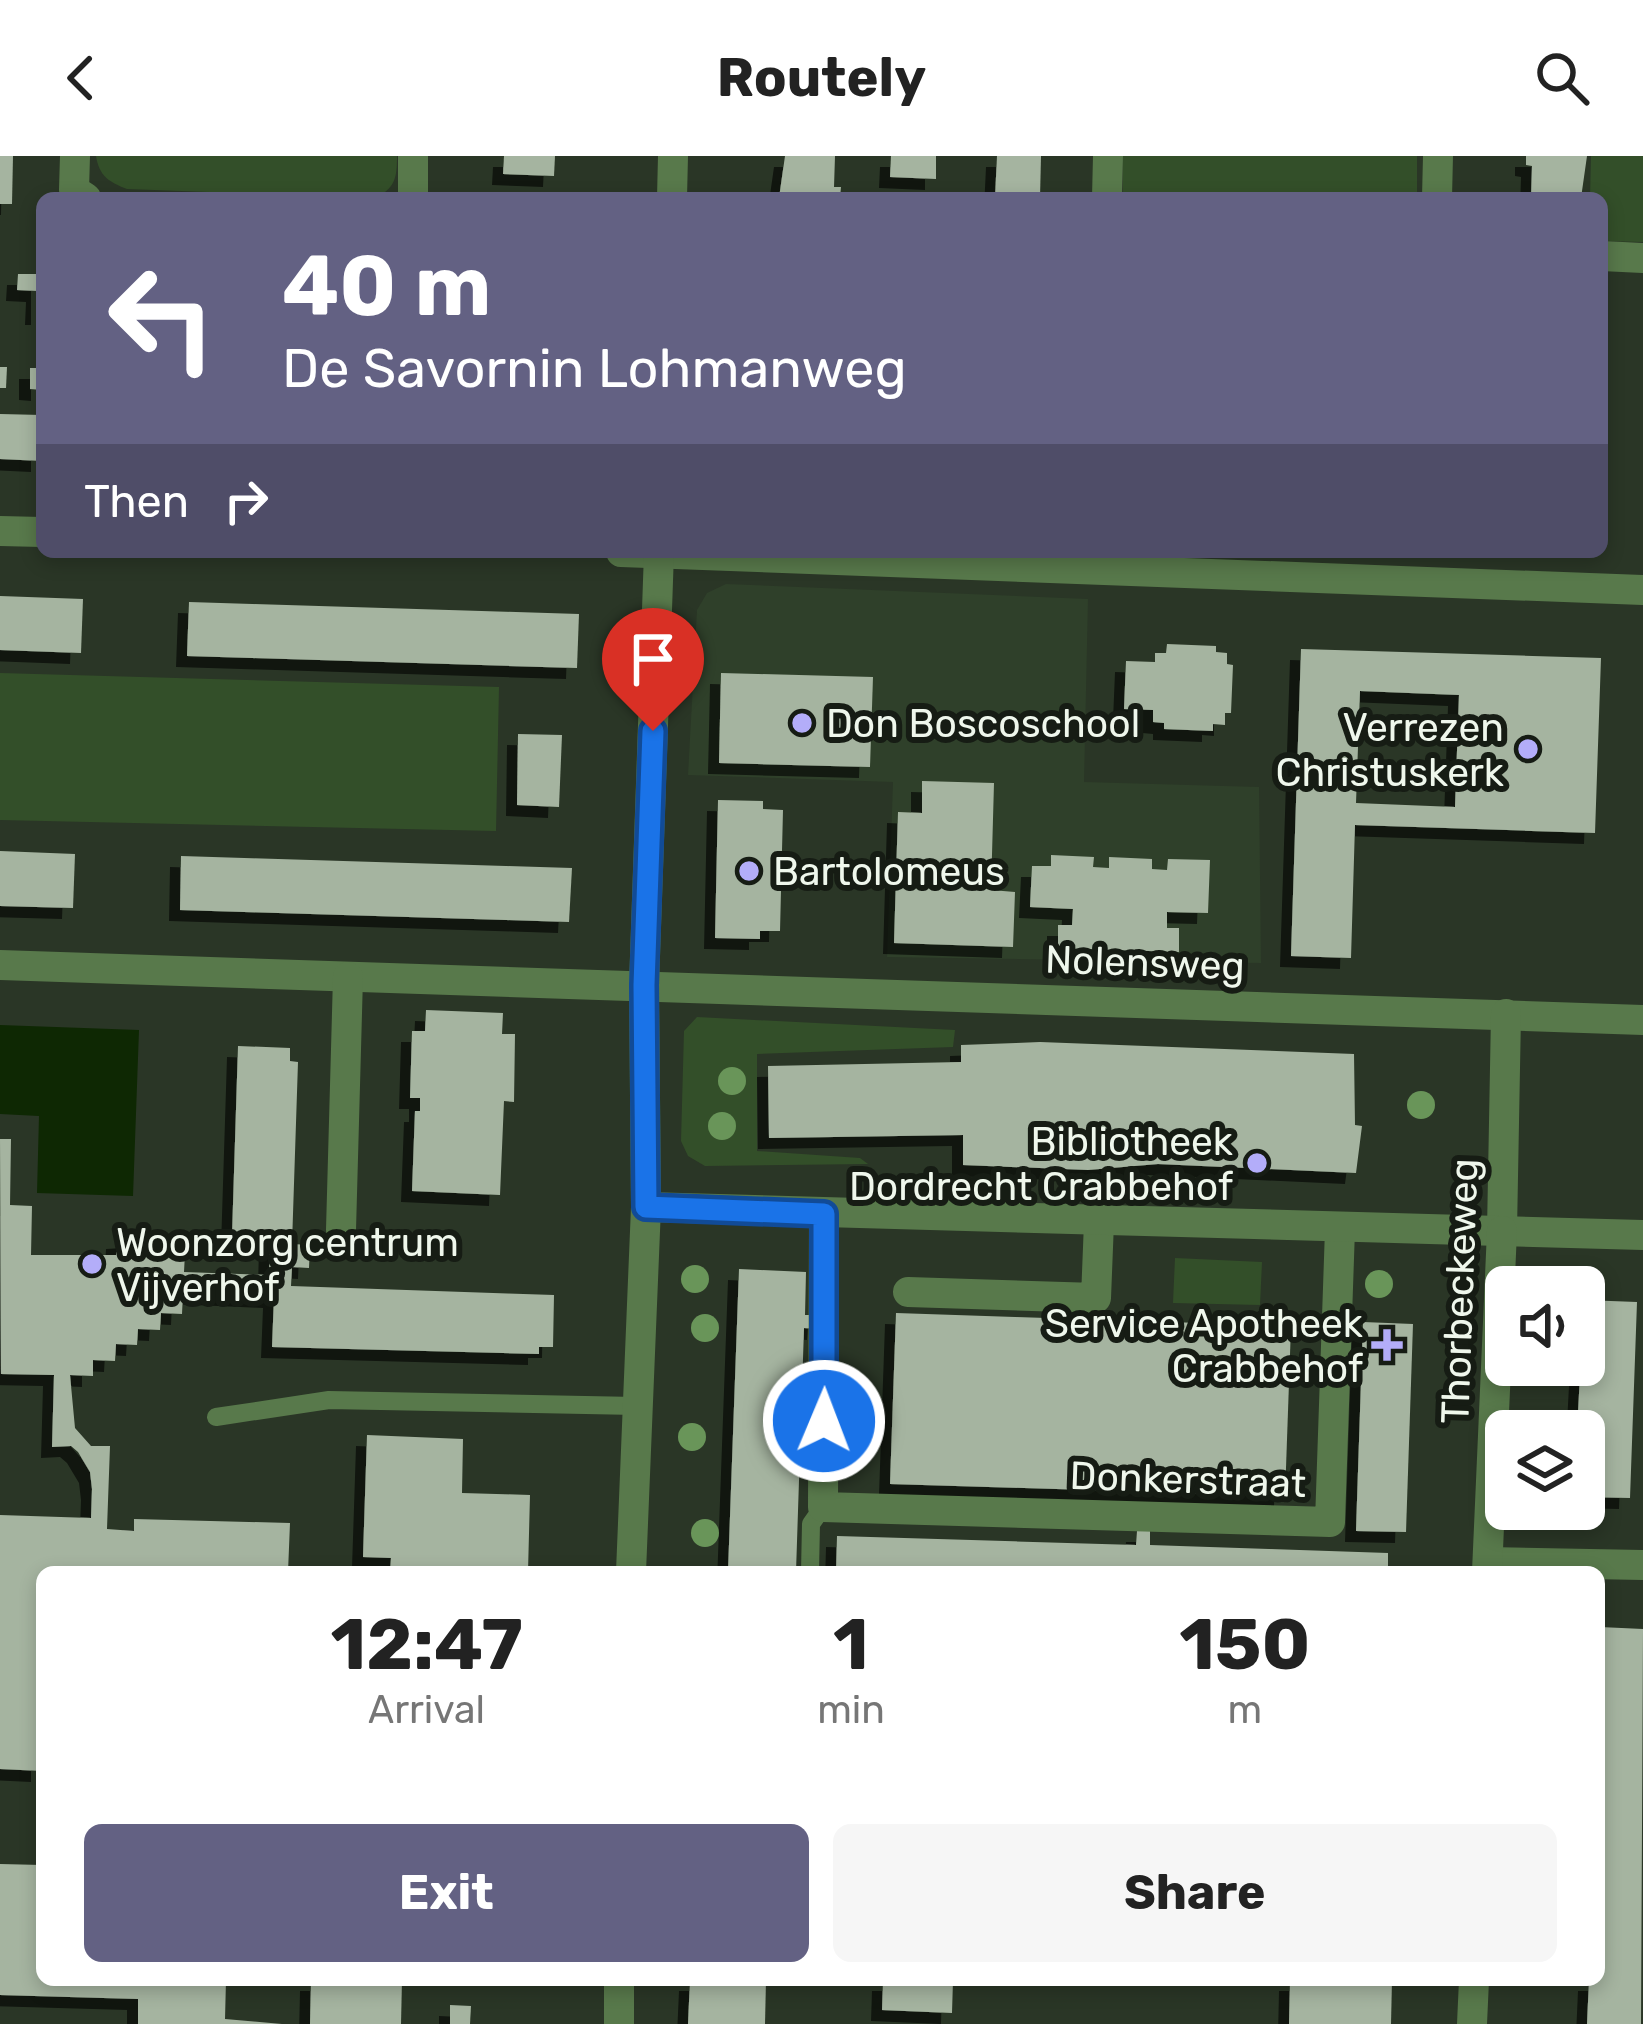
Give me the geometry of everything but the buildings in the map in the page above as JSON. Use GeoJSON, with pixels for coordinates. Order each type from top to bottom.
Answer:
{"type":"FeatureCollection","features":[{"type":"Feature","properties":{"kind":"street"},"geometry":{"type":"LineString","coordinates":[[75,156],[77,192]]}},
{"type":"Feature","properties":{"kind":"street"},"geometry":{"type":"LineString","coordinates":[[412,192],[413,156]]}},
{"type":"Feature","properties":{"kind":"street"},"geometry":{"type":"LineString","coordinates":[[672,192],[673,156]]}},
{"type":"Feature","properties":{"kind":"street"},"geometry":{"type":"LineString","coordinates":[[1107,192],[1108,156]]}},
{"type":"Feature","properties":{"kind":"street"},"geometry":{"type":"LineString","coordinates":[[1437,192],[1438,156]]}},
{"type":"Feature","properties":{"kind":"street"},"geometry":{"type":"LineString","coordinates":[[1608,256],[1643,257]]}},
{"type":"Feature","properties":{"kind":"street"},"geometry":{"type":"LineString","coordinates":[[0,531],[36,532]]}},
{"type":"Feature","properties":{"kind":"street"},"geometry":{"type":"LineString","coordinates":[[631,1566],[646,1207],[644,985],[659,558]]}},
{"type":"Feature","properties":{"kind":"street"},"geometry":{"type":"LineString","coordinates":[[792,558],[1643,590]]}},
{"type":"Feature","properties":{"kind":"street","name":"Nolensweg"},"geometry":{"type":"LineString","coordinates":[[0,965],[1643,1020]]}},
{"type":"Feature","properties":{"kind":"street"},"geometry":{"type":"LineString","coordinates":[[341,1230],[348,977]]}},
{"type":"Feature","properties":{"kind":"street","name":"Thorbeckeweg"},"geometry":{"type":"LineString","coordinates":[[1488,1566],[1506,1014]]}},
{"type":"Feature","properties":{"kind":"street"},"geometry":{"type":"LineString","coordinates":[[646,1207],[1643,1235]]}},
{"type":"Feature","properties":{"kind":"street"},"geometry":{"type":"LineString","coordinates":[[823,1507],[824,1214]]}},
{"type":"Feature","properties":{"kind":"street"},"geometry":{"type":"LineString","coordinates":[[908,1292],[1096,1298],[1100,1222]]}},
{"type":"Feature","properties":{"kind":"street","name":"Donkerstraat"},"geometry":{"type":"LineString","coordinates":[[823,1507],[1330,1522],[1340,1229]]}},
{"type":"Feature","properties":{"kind":"street"},"geometry":{"type":"LineString","coordinates":[[1566,1566],[1643,1565]]}},
{"type":"Feature","properties":{"kind":"street"},"geometry":{"type":"LineString","coordinates":[[619,2024],[620,1986]]}},
{"type":"Feature","properties":{"kind":"street"},"geometry":{"type":"LineString","coordinates":[[1472,2024],[1474,1986]]}},
{"type":"Feature","properties":{"kind":"lane"},"geometry":{"type":"LineString","coordinates":[[216,1417],[329,1400],[637,1406]]}},
{"type":"Feature","properties":{"kind":"lane"},"geometry":{"type":"LineString","coordinates":[[810,1566],[812,1524],[823,1507]]}},
{"type":"Feature","properties":{"kind":"shaded area"},"geometry":{"type":"Polygon","coordinates":[[[96,156],[397,156],[393,182],[384,192],[127,189],[100,169],[96,156]]]}},
{"type":"Feature","properties":{"kind":"shaded area"},"geometry":{"type":"Polygon","coordinates":[[[1123,156],[1417,156],[1417,192],[1123,192],[1123,156]]]}},
{"type":"Feature","properties":{"kind":"shaded area"},"geometry":{"type":"Polygon","coordinates":[[[1591,156],[1643,156],[1643,242],[1608,241],[1608,192],[1590,192],[1591,156]]]}},
{"type":"Feature","properties":{"kind":"shaded area"},"geometry":{"type":"Polygon","coordinates":[[[726,584],[1088,599],[1084,782],[1259,787],[1261,963],[887,957],[893,782],[688,775],[697,610],[707,593],[726,584]]]}},
{"type":"Feature","properties":{"kind":"shaded area"},"geometry":{"type":"Polygon","coordinates":[[[0,673],[499,687],[496,831],[0,820],[0,673]]]}},
{"type":"Feature","properties":{"kind":"shaded area"},"geometry":{"type":"Polygon","coordinates":[[[697,1017],[955,1030],[953,1047],[757,1054],[757,1151],[860,1158],[868,1164],[705,1166],[688,1156],[681,1141],[684,1031],[697,1017]]]}},
{"type":"Feature","properties":{"kind":"shaded area"},"geometry":{"type":"Polygon","coordinates":[[[0,1025],[139,1030],[133,1196],[37,1193],[39,1116],[0,1114],[0,1025]]]}},
{"type":"Feature","properties":{"kind":"shaded area"},"geometry":{"type":"Polygon","coordinates":[[[1175,1258],[1262,1262],[1260,1305],[1173,1303],[1175,1258]]]}},
{"type":"Feature","properties":{"kind":"place","name":"Don Boscoschool"},"geometry":{"type":"Point","coordinates":[802,723]}},
{"type":"Feature","properties":{"kind":"place","name":"Verrezen Christuskerk"},"geometry":{"type":"Point","coordinates":[1528,749]}},
{"type":"Feature","properties":{"kind":"place","name":"Bartolomeus"},"geometry":{"type":"Point","coordinates":[749,871]}},
{"type":"Feature","properties":{"kind":"place","name":"Bibliotheek Dordrecht Crabbehof"},"geometry":{"type":"Point","coordinates":[1257,1163]}},
{"type":"Feature","properties":{"kind":"place","name":"Woonzorg centrum Vijverhof"},"geometry":{"type":"Point","coordinates":[92,1264]}},
{"type":"Feature","properties":{"kind":"place","name":"Service Apotheek Crabbehof"},"geometry":{"type":"Point","coordinates":[1387,1345]}},
{"type":"Feature","properties":{"kind":"route"},"geometry":{"type":"LineString","coordinates":[[653,731],[644,985],[646,1207],[824,1214],[824,1421]]}}]}
